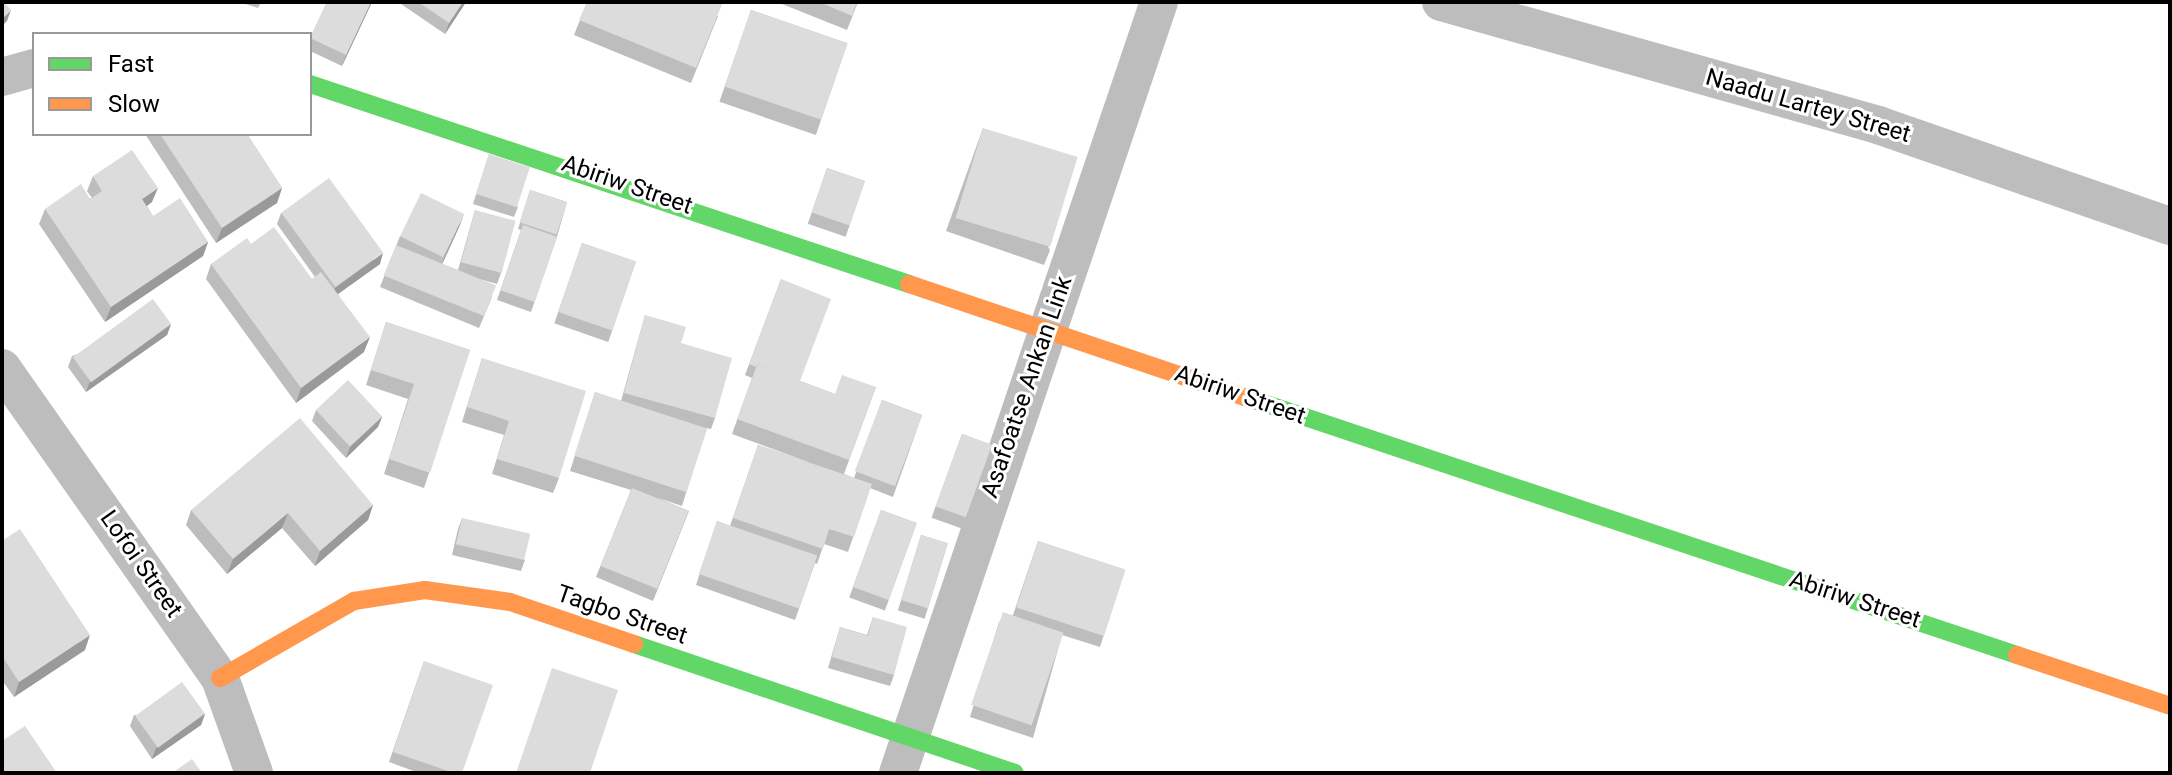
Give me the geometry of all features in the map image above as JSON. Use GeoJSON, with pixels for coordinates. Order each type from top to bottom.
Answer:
{"type":"FeatureCollection","features":[{"type":"Feature","properties":{"kind":"street","name":"Asafoatse Ankan Link"},"geometry":{"type":"LineString","coordinates":[[898,773],[1159,2]]}},
{"type":"Feature","properties":{"kind":"street","name":"Naadu Lartey Street"},"geometry":{"type":"LineString","coordinates":[[1441,2],[1878,125],[2170,226]]}},
{"type":"Feature","properties":{"kind":"street"},"geometry":{"type":"LineString","coordinates":[[2,77],[32,69]]}},
{"type":"Feature","properties":{"kind":"street","name":"Abiriw Street"},"geometry":{"type":"LineString","coordinates":[[312,85],[1047,326],[2170,706]]}},
{"type":"Feature","properties":{"kind":"street","name":"Lofoi Street"},"geometry":{"type":"LineString","coordinates":[[2,368],[220,678],[254,773]]}},
{"type":"Feature","properties":{"kind":"street","name":"Tagbo Street"},"geometry":{"type":"LineString","coordinates":[[220,678],[354,601],[425,590],[510,602],[1015,773]]}},
{"type":"Feature","properties":{"kind":"building"},"geometry":{"type":"Polygon","coordinates":[[[2,2],[11,10],[2,19],[2,2]]]}},
{"type":"Feature","properties":{"kind":"building"},"geometry":{"type":"Polygon","coordinates":[[[327,2],[371,2],[346,55],[312,39],[327,2]]]}},
{"type":"Feature","properties":{"kind":"building"},"geometry":{"type":"Polygon","coordinates":[[[418,2],[463,2],[449,23],[418,2]]]}},
{"type":"Feature","properties":{"kind":"building"},"geometry":{"type":"Polygon","coordinates":[[[587,2],[723,2],[696,68],[579,20],[587,2]]]}},
{"type":"Feature","properties":{"kind":"building"},"geometry":{"type":"Polygon","coordinates":[[[819,2],[857,2],[852,16],[819,2]]]}},
{"type":"Feature","properties":{"kind":"building"},"geometry":{"type":"Polygon","coordinates":[[[751,10],[847,43],[821,120],[725,87],[751,10]]]}},
{"type":"Feature","properties":{"kind":"building"},"geometry":{"type":"Polygon","coordinates":[[[983,128],[1078,157],[1050,247],[956,218],[983,128]]]}},
{"type":"Feature","properties":{"kind":"building"},"geometry":{"type":"Polygon","coordinates":[[[161,136],[248,136],[282,188],[222,228],[161,136]]]}},
{"type":"Feature","properties":{"kind":"building"},"geometry":{"type":"Polygon","coordinates":[[[132,150],[158,188],[142,199],[153,216],[180,198],[208,242],[111,307],[45,209],[81,184],[90,199],[102,191],[93,176],[132,150]]]}},
{"type":"Feature","properties":{"kind":"building"},"geometry":{"type":"Polygon","coordinates":[[[489,154],[530,167],[517,207],[476,194],[489,154]]]}},
{"type":"Feature","properties":{"kind":"building"},"geometry":{"type":"Polygon","coordinates":[[[827,168],[865,181],[850,225],[812,212],[827,168]]]}},
{"type":"Feature","properties":{"kind":"building"},"geometry":{"type":"Polygon","coordinates":[[[329,178],[383,252],[335,287],[281,213],[329,178]]]}},
{"type":"Feature","properties":{"kind":"building"},"geometry":{"type":"Polygon","coordinates":[[[530,190],[567,202],[557,234],[519,222],[530,190]]]}},
{"type":"Feature","properties":{"kind":"building"},"geometry":{"type":"Polygon","coordinates":[[[421,193],[464,214],[443,257],[400,236],[421,193]]]}},
{"type":"Feature","properties":{"kind":"building"},"geometry":{"type":"Polygon","coordinates":[[[475,210],[516,221],[502,273],[461,262],[475,210]]]}},
{"type":"Feature","properties":{"kind":"building"},"geometry":{"type":"Polygon","coordinates":[[[523,225],[557,237],[535,302],[501,290],[523,225]]]}},
{"type":"Feature","properties":{"kind":"building"},"geometry":{"type":"Polygon","coordinates":[[[274,227],[312,279],[321,272],[370,337],[301,388],[211,264],[247,238],[251,244],[274,227]]]}},
{"type":"Feature","properties":{"kind":"building"},"geometry":{"type":"Polygon","coordinates":[[[582,243],[636,262],[612,331],[558,312],[582,243]]]}},
{"type":"Feature","properties":{"kind":"building"},"geometry":{"type":"Polygon","coordinates":[[[396,245],[496,285],[484,316],[384,276],[396,245]]]}},
{"type":"Feature","properties":{"kind":"building"},"geometry":{"type":"Polygon","coordinates":[[[781,279],[831,299],[800,381],[749,364],[781,279]]]}},
{"type":"Feature","properties":{"kind":"building"},"geometry":{"type":"Polygon","coordinates":[[[153,299],[171,324],[91,382],[73,357],[153,299]]]}},
{"type":"Feature","properties":{"kind":"building"},"geometry":{"type":"Polygon","coordinates":[[[645,315],[686,327],[681,343],[732,358],[715,418],[624,393],[645,315]]]}},
{"type":"Feature","properties":{"kind":"building"},"geometry":{"type":"Polygon","coordinates":[[[386,322],[470,350],[430,473],[389,459],[414,384],[371,370],[386,322]]]}},
{"type":"Feature","properties":{"kind":"building"},"geometry":{"type":"Polygon","coordinates":[[[482,358],[586,391],[559,478],[497,459],[509,421],[467,407],[482,358]]]}},
{"type":"Feature","properties":{"kind":"building"},"geometry":{"type":"Polygon","coordinates":[[[757,365],[835,394],[842,375],[876,387],[849,460],[737,419],[757,365]]]}},
{"type":"Feature","properties":{"kind":"building"},"geometry":{"type":"Polygon","coordinates":[[[348,380],[382,417],[350,447],[316,410],[348,380]]]}},
{"type":"Feature","properties":{"kind":"building"},"geometry":{"type":"Polygon","coordinates":[[[595,392],[707,428],[687,492],[574,456],[595,392]]]}},
{"type":"Feature","properties":{"kind":"building"},"geometry":{"type":"Polygon","coordinates":[[[882,400],[922,415],[895,486],[855,471],[882,400]]]}},
{"type":"Feature","properties":{"kind":"building"},"geometry":{"type":"Polygon","coordinates":[[[300,418],[373,505],[320,551],[288,513],[233,559],[191,510],[300,418]]]}},
{"type":"Feature","properties":{"kind":"building"},"geometry":{"type":"Polygon","coordinates":[[[962,434],[992,445],[966,517],[936,506],[962,434]]]}},
{"type":"Feature","properties":{"kind":"building"},"geometry":{"type":"Polygon","coordinates":[[[758,445],[872,484],[854,537],[829,529],[823,549],[733,518],[758,445]]]}},
{"type":"Feature","properties":{"kind":"building"},"geometry":{"type":"Polygon","coordinates":[[[632,488],[689,511],[657,589],[601,566],[632,488]]]}},
{"type":"Feature","properties":{"kind":"building"},"geometry":{"type":"Polygon","coordinates":[[[881,510],[917,523],[889,600],[853,587],[881,510]]]}},
{"type":"Feature","properties":{"kind":"building"},"geometry":{"type":"Polygon","coordinates":[[[462,518],[530,534],[524,560],[456,544],[462,518]]]}},
{"type":"Feature","properties":{"kind":"building"},"geometry":{"type":"Polygon","coordinates":[[[717,521],[817,556],[799,608],[699,574],[717,521]]]}},
{"type":"Feature","properties":{"kind":"building"},"geometry":{"type":"Polygon","coordinates":[[[20,529],[90,635],[19,682],[2,656],[2,541],[20,529]]]}},
{"type":"Feature","properties":{"kind":"building"},"geometry":{"type":"Polygon","coordinates":[[[921,535],[948,543],[928,608],[901,600],[921,535]]]}},
{"type":"Feature","properties":{"kind":"building"},"geometry":{"type":"Polygon","coordinates":[[[1038,541],[1125,569],[1104,636],[1016,608],[1038,541]]]}},
{"type":"Feature","properties":{"kind":"building"},"geometry":{"type":"Polygon","coordinates":[[[1003,612],[1064,633],[1032,725],[971,705],[1003,612]]]}},
{"type":"Feature","properties":{"kind":"building"},"geometry":{"type":"Polygon","coordinates":[[[873,617],[907,627],[894,675],[832,657],[840,627],[868,636],[873,617]]]}},
{"type":"Feature","properties":{"kind":"building"},"geometry":{"type":"Polygon","coordinates":[[[424,661],[493,685],[462,773],[393,752],[424,661]]]}},
{"type":"Feature","properties":{"kind":"building"},"geometry":{"type":"Polygon","coordinates":[[[552,668],[618,690],[590,773],[516,773],[552,668]]]}},
{"type":"Feature","properties":{"kind":"building"},"geometry":{"type":"Polygon","coordinates":[[[182,682],[205,714],[158,748],[135,716],[182,682]]]}},
{"type":"Feature","properties":{"kind":"building"},"geometry":{"type":"Polygon","coordinates":[[[25,726],[57,773],[2,773],[2,741],[25,726]]]}},
{"type":"Feature","properties":{"kind":"building"},"geometry":{"type":"Polygon","coordinates":[[[192,759],[202,773],[172,773],[192,759]]]}},
{"type":"Feature","properties":{"kind":"traffic: fast"},"geometry":{"type":"LineString","coordinates":[[312,85],[909,284]]}},
{"type":"Feature","properties":{"kind":"traffic: fast"},"geometry":{"type":"LineString","coordinates":[[1245,397],[2017,655]]}},
{"type":"Feature","properties":{"kind":"traffic: fast"},"geometry":{"type":"LineString","coordinates":[[634,644],[1015,773]]}},
{"type":"Feature","properties":{"kind":"traffic: slow"},"geometry":{"type":"LineString","coordinates":[[909,284],[1245,397]]}},
{"type":"Feature","properties":{"kind":"traffic: slow"},"geometry":{"type":"LineString","coordinates":[[220,678],[354,601],[425,590],[510,602],[634,644]]}},
{"type":"Feature","properties":{"kind":"traffic: slow"},"geometry":{"type":"LineString","coordinates":[[2017,655],[2170,706]]}}]}
